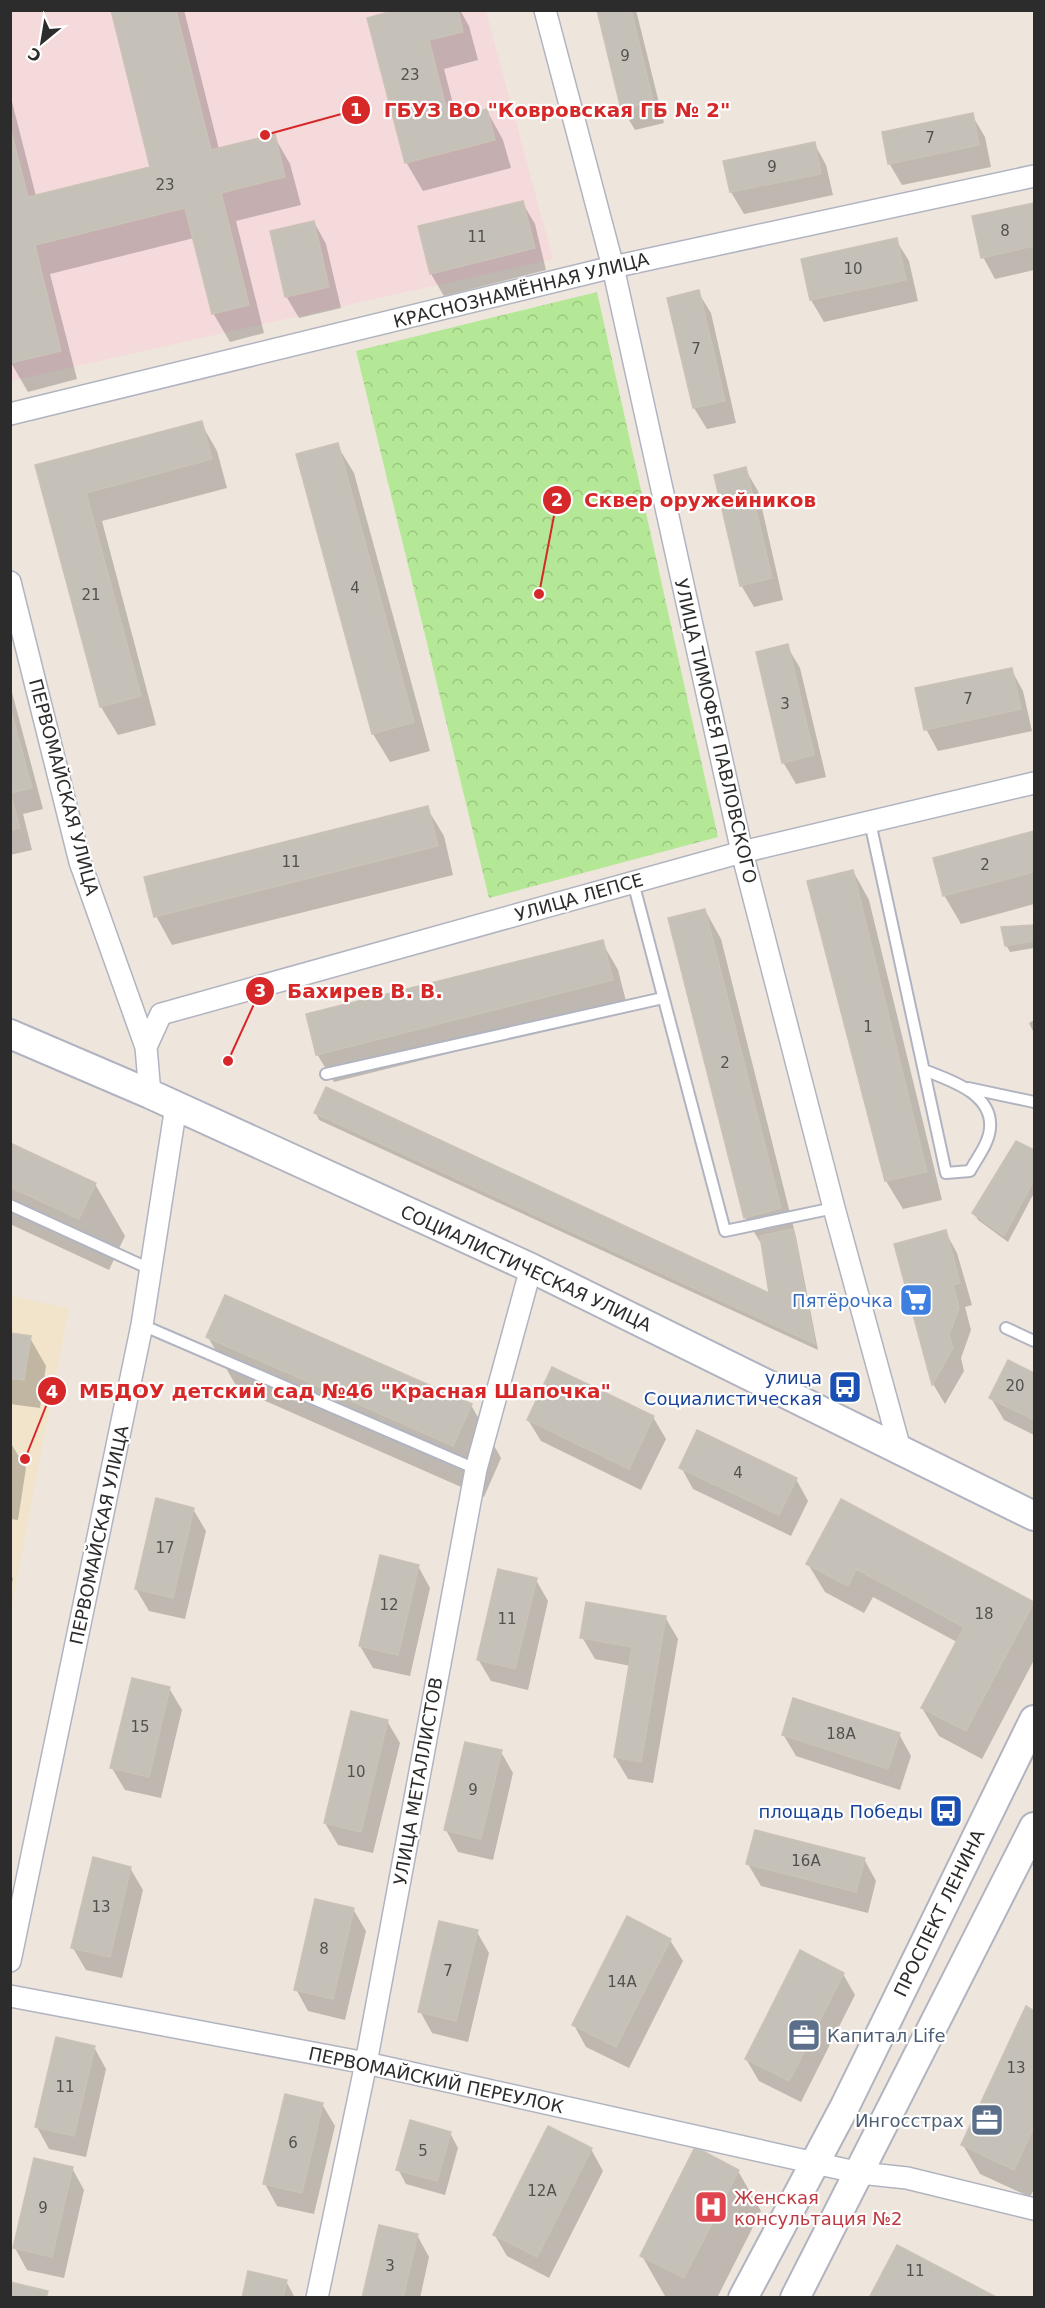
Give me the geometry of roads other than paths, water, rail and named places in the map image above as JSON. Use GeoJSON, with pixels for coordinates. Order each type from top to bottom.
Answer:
{"type":"FeatureCollection","features":[{"type":"Feature","properties":{"kind":"main road","name":"СОЦИАЛИСТИЧЕСКАЯ УЛИЦА"},"geometry":{"type":"LineString","coordinates":[[10,1034],[150,1094],[531,1268],[1035,1516]]}},
{"type":"Feature","properties":{"kind":"main road","name":"ПРОСПЕКТ ЛЕНИНА"},"geometry":{"type":"LineString","coordinates":[[743,2298],[845,2106],[1035,1720]]}},
{"type":"Feature","properties":{"kind":"main road"},"geometry":{"type":"LineString","coordinates":[[795,2298],[1024,1857],[1035,1827]]}},
{"type":"Feature","properties":{"kind":"street","name":"УЛИЦА ТИМОФЕЯ ПАВЛОВСКОГО"},"geometry":{"type":"LineString","coordinates":[[544,10],[613,267],[742,852],[834,1209],[900,1449]]}},
{"type":"Feature","properties":{"kind":"street","name":"КРАСНОЗНАМЁННАЯ УЛИЦА"},"geometry":{"type":"LineString","coordinates":[[10,414],[613,267],[1035,176]]}},
{"type":"Feature","properties":{"kind":"street","name":"ПЕРВОМАЙСКАЯ УЛИЦА"},"geometry":{"type":"LineString","coordinates":[[10,582],[80,862],[146,1047],[150,1094]]}},
{"type":"Feature","properties":{"kind":"street","name":"УЛИЦА ЛЕПСЕ"},"geometry":{"type":"LineString","coordinates":[[146,1047],[161,1014],[742,852],[1035,783]]}},
{"type":"Feature","properties":{"kind":"street","name":"ПЕРВОМАЙСКАЯ УЛИЦА"},"geometry":{"type":"LineString","coordinates":[[10,1961],[142,1325],[176,1106]]}},
{"type":"Feature","properties":{"kind":"street","name":"УЛИЦА МЕТАЛЛИСТОВ"},"geometry":{"type":"LineString","coordinates":[[317,2298],[366,2063],[476,1469],[531,1268]]}},
{"type":"Feature","properties":{"kind":"street","name":"ПЕРВОМАЙСКИЙ ПЕРЕУЛОК"},"geometry":{"type":"LineString","coordinates":[[10,1996],[366,2063],[860,2173],[907,2178],[1035,2209]]}},
{"type":"Feature","properties":{"kind":"lane"},"geometry":{"type":"LineString","coordinates":[[870,822],[946,1173],[970,1171],[984,1147],[990,1127],[985,1106],[968,1088]]}},
{"type":"Feature","properties":{"kind":"lane"},"geometry":{"type":"LineString","coordinates":[[633,882],[725,1231],[834,1209]]}},
{"type":"Feature","properties":{"kind":"lane"},"geometry":{"type":"LineString","coordinates":[[326,1074],[663,998]]}},
{"type":"Feature","properties":{"kind":"lane"},"geometry":{"type":"LineString","coordinates":[[924,1070],[968,1088],[1035,1102]]}},
{"type":"Feature","properties":{"kind":"lane"},"geometry":{"type":"LineString","coordinates":[[10,1205],[150,1269]]}},
{"type":"Feature","properties":{"kind":"lane"},"geometry":{"type":"LineString","coordinates":[[142,1325],[476,1469]]}},
{"type":"Feature","properties":{"kind":"lane"},"geometry":{"type":"LineString","coordinates":[[1006,1328],[1035,1341]]}},
{"type":"Feature","properties":{"kind":"place","name":"ГБУЗ ВО \"Ковровская ГБ № 2\""},"geometry":{"type":"Point","coordinates":[265,135]}},
{"type":"Feature","properties":{"kind":"place","name":"Сквер оружейников"},"geometry":{"type":"Point","coordinates":[539,594]}},
{"type":"Feature","properties":{"kind":"place","name":"Бахирев В. В."},"geometry":{"type":"Point","coordinates":[228,1061]}},
{"type":"Feature","properties":{"kind":"place","name":"Пятёрочка"},"geometry":{"type":"Point","coordinates":[916,1300]}},
{"type":"Feature","properties":{"kind":"place","name":"улица Социалистическая"},"geometry":{"type":"Point","coordinates":[845,1387]}},
{"type":"Feature","properties":{"kind":"place","name":"МБДОУ детский сад №46 \"Красная Шапочка\""},"geometry":{"type":"Point","coordinates":[25,1459]}},
{"type":"Feature","properties":{"kind":"place","name":"площадь Победы"},"geometry":{"type":"Point","coordinates":[946,1811]}},
{"type":"Feature","properties":{"kind":"place","name":"Капитал Life"},"geometry":{"type":"Point","coordinates":[804,2035]}},
{"type":"Feature","properties":{"kind":"place","name":"Ингосстрах"},"geometry":{"type":"Point","coordinates":[987,2120]}},
{"type":"Feature","properties":{"kind":"place","name":"Женская консультация №2"},"geometry":{"type":"Point","coordinates":[711,2207]}}]}
